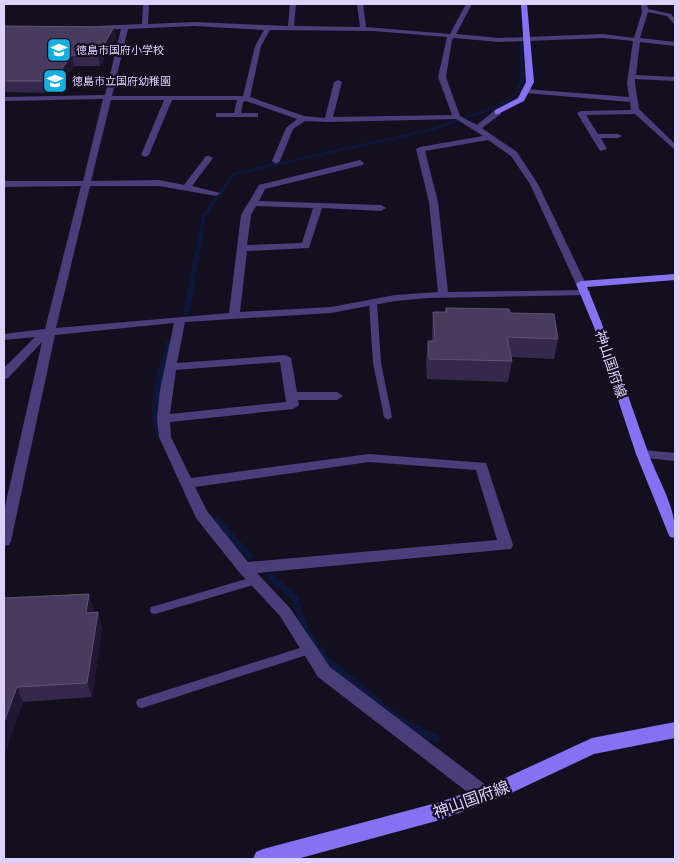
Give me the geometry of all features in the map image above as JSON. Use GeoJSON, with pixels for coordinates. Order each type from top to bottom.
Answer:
{"type":"FeatureCollection","features":[{"type":"Feature","properties":{"kind":"main road"},"geometry":{"type":"LineString","coordinates":[[498,112],[521,99],[530,82],[524,4]]}},
{"type":"Feature","properties":{"kind":"main road"},"geometry":{"type":"LineString","coordinates":[[583,289],[675,277]]}},
{"type":"Feature","properties":{"kind":"main road","name":"神山国府線"},"geometry":{"type":"LineString","coordinates":[[583,289],[642,454],[675,533]]}},
{"type":"Feature","properties":{"kind":"main road","name":"神山国府線"},"geometry":{"type":"LineString","coordinates":[[263,859],[440,811],[485,795],[592,746],[675,730]]}},
{"type":"Feature","properties":{"kind":"street"},"geometry":{"type":"LineString","coordinates":[[146,4],[146,26]]}},
{"type":"Feature","properties":{"kind":"street"},"geometry":{"type":"LineString","coordinates":[[291,28],[292,4]]}},
{"type":"Feature","properties":{"kind":"street"},"geometry":{"type":"LineString","coordinates":[[360,4],[363,29]]}},
{"type":"Feature","properties":{"kind":"street"},"geometry":{"type":"LineString","coordinates":[[459,118],[442,78],[449,40],[469,4]]}},
{"type":"Feature","properties":{"kind":"street"},"geometry":{"type":"LineString","coordinates":[[675,23],[669,15],[644,7],[632,77],[633,100],[636,112],[675,148]]}},
{"type":"Feature","properties":{"kind":"street"},"geometry":{"type":"LineString","coordinates":[[87,28],[194,24],[268,28],[363,29],[499,40],[603,36],[675,44]]}},
{"type":"Feature","properties":{"kind":"street"},"geometry":{"type":"LineString","coordinates":[[4,542],[50,331],[125,27]]}},
{"type":"Feature","properties":{"kind":"street"},"geometry":{"type":"LineString","coordinates":[[246,98],[258,46],[268,28]]}},
{"type":"Feature","properties":{"kind":"street"},"geometry":{"type":"LineString","coordinates":[[632,77],[675,79]]}},
{"type":"Feature","properties":{"kind":"street"},"geometry":{"type":"LineString","coordinates":[[328,120],[338,82]]}},
{"type":"Feature","properties":{"kind":"street"},"geometry":{"type":"LineString","coordinates":[[526,91],[633,100]]}},
{"type":"Feature","properties":{"kind":"street"},"geometry":{"type":"LineString","coordinates":[[4,98],[246,98],[303,118],[328,120],[459,118],[514,154],[534,184],[583,289],[395,298],[373,304],[331,310],[180,319],[4,337]]}},
{"type":"Feature","properties":{"kind":"street"},"geometry":{"type":"LineString","coordinates":[[145,155],[169,98]]}},
{"type":"Feature","properties":{"kind":"street"},"geometry":{"type":"LineString","coordinates":[[237,115],[240,101],[246,98]]}},
{"type":"Feature","properties":{"kind":"street"},"geometry":{"type":"LineString","coordinates":[[477,128],[498,112]]}},
{"type":"Feature","properties":{"kind":"street"},"geometry":{"type":"LineString","coordinates":[[603,148],[581,113],[636,112]]}},
{"type":"Feature","properties":{"kind":"street"},"geometry":{"type":"LineString","coordinates":[[219,115],[255,115]]}},
{"type":"Feature","properties":{"kind":"street"},"geometry":{"type":"LineString","coordinates":[[276,161],[290,128],[303,118]]}},
{"type":"Feature","properties":{"kind":"street"},"geometry":{"type":"LineString","coordinates":[[595,136],[618,136]]}},
{"type":"Feature","properties":{"kind":"street"},"geometry":{"type":"LineString","coordinates":[[443,295],[436,219],[426,165],[420,149],[489,137]]}},
{"type":"Feature","properties":{"kind":"street"},"geometry":{"type":"LineString","coordinates":[[185,189],[209,158]]}},
{"type":"Feature","properties":{"kind":"street"},"geometry":{"type":"LineString","coordinates":[[234,315],[246,215],[262,187],[360,163]]}},
{"type":"Feature","properties":{"kind":"street"},"geometry":{"type":"LineString","coordinates":[[4,184],[159,183],[216,194]]}},
{"type":"Feature","properties":{"kind":"street"},"geometry":{"type":"LineString","coordinates":[[253,203],[381,208]]}},
{"type":"Feature","properties":{"kind":"street"},"geometry":{"type":"LineString","coordinates":[[242,248],[306,246],[318,206]]}},
{"type":"Feature","properties":{"kind":"street"},"geometry":{"type":"LineString","coordinates":[[180,319],[166,390],[163,419],[165,437],[200,514],[244,568],[285,612],[324,672],[485,795]]}},
{"type":"Feature","properties":{"kind":"street"},"geometry":{"type":"LineString","coordinates":[[4,375],[32,345],[50,331]]}},
{"type":"Feature","properties":{"kind":"street"},"geometry":{"type":"LineString","coordinates":[[163,419],[293,405],[285,358],[172,367]]}},
{"type":"Feature","properties":{"kind":"street"},"geometry":{"type":"LineString","coordinates":[[291,396],[338,396]]}},
{"type":"Feature","properties":{"kind":"street"},"geometry":{"type":"LineString","coordinates":[[642,454],[675,457]]}},
{"type":"Feature","properties":{"kind":"street"},"geometry":{"type":"LineString","coordinates":[[186,483],[369,458],[481,466],[506,545],[244,568]]}},
{"type":"Feature","properties":{"kind":"lane"},"geometry":{"type":"LineString","coordinates":[[373,304],[377,363],[388,417]]}},
{"type":"Feature","properties":{"kind":"lane"},"geometry":{"type":"LineString","coordinates":[[155,610],[256,580]]}},
{"type":"Feature","properties":{"kind":"lane"},"geometry":{"type":"LineString","coordinates":[[142,703],[310,650]]}},
{"type":"Feature","properties":{"kind":"building","name":"徳島市国府小学校"},"geometry":{"type":"Polygon","coordinates":[[[4,26],[114,27],[98,55],[72,55],[53,81],[4,81],[4,26]]]}},
{"type":"Feature","properties":{"kind":"building"},"geometry":{"type":"Polygon","coordinates":[[[446,308],[509,309],[510,313],[554,314],[558,339],[507,337],[512,361],[429,359],[428,341],[435,341],[433,312],[446,312],[446,308]]]}},
{"type":"Feature","properties":{"kind":"building"},"geometry":{"type":"Polygon","coordinates":[[[89,594],[86,613],[98,612],[87,683],[17,687],[4,722],[4,598],[89,594]]]}},
{"type":"Feature","properties":{"kind":"waterway"},"geometry":{"type":"LineString","coordinates":[[186,314],[204,216],[234,174],[430,130],[490,109],[512,98],[522,82],[521,43]]}},
{"type":"Feature","properties":{"kind":"waterway"},"geometry":{"type":"LineString","coordinates":[[162,440],[158,428],[156,404],[159,379],[169,342]]}},
{"type":"Feature","properties":{"kind":"waterway"},"geometry":{"type":"LineString","coordinates":[[217,520],[250,557]]}},
{"type":"Feature","properties":{"kind":"waterway"},"geometry":{"type":"LineString","coordinates":[[270,576],[295,599],[306,631],[327,660],[397,719],[436,739]]}},
{"type":"Feature","properties":{"kind":"place","name":"徳島市国府小学校"},"geometry":{"type":"Point","coordinates":[59,50]}},
{"type":"Feature","properties":{"kind":"place","name":"徳島市立国府幼稚園"},"geometry":{"type":"Point","coordinates":[55,81]}}]}
